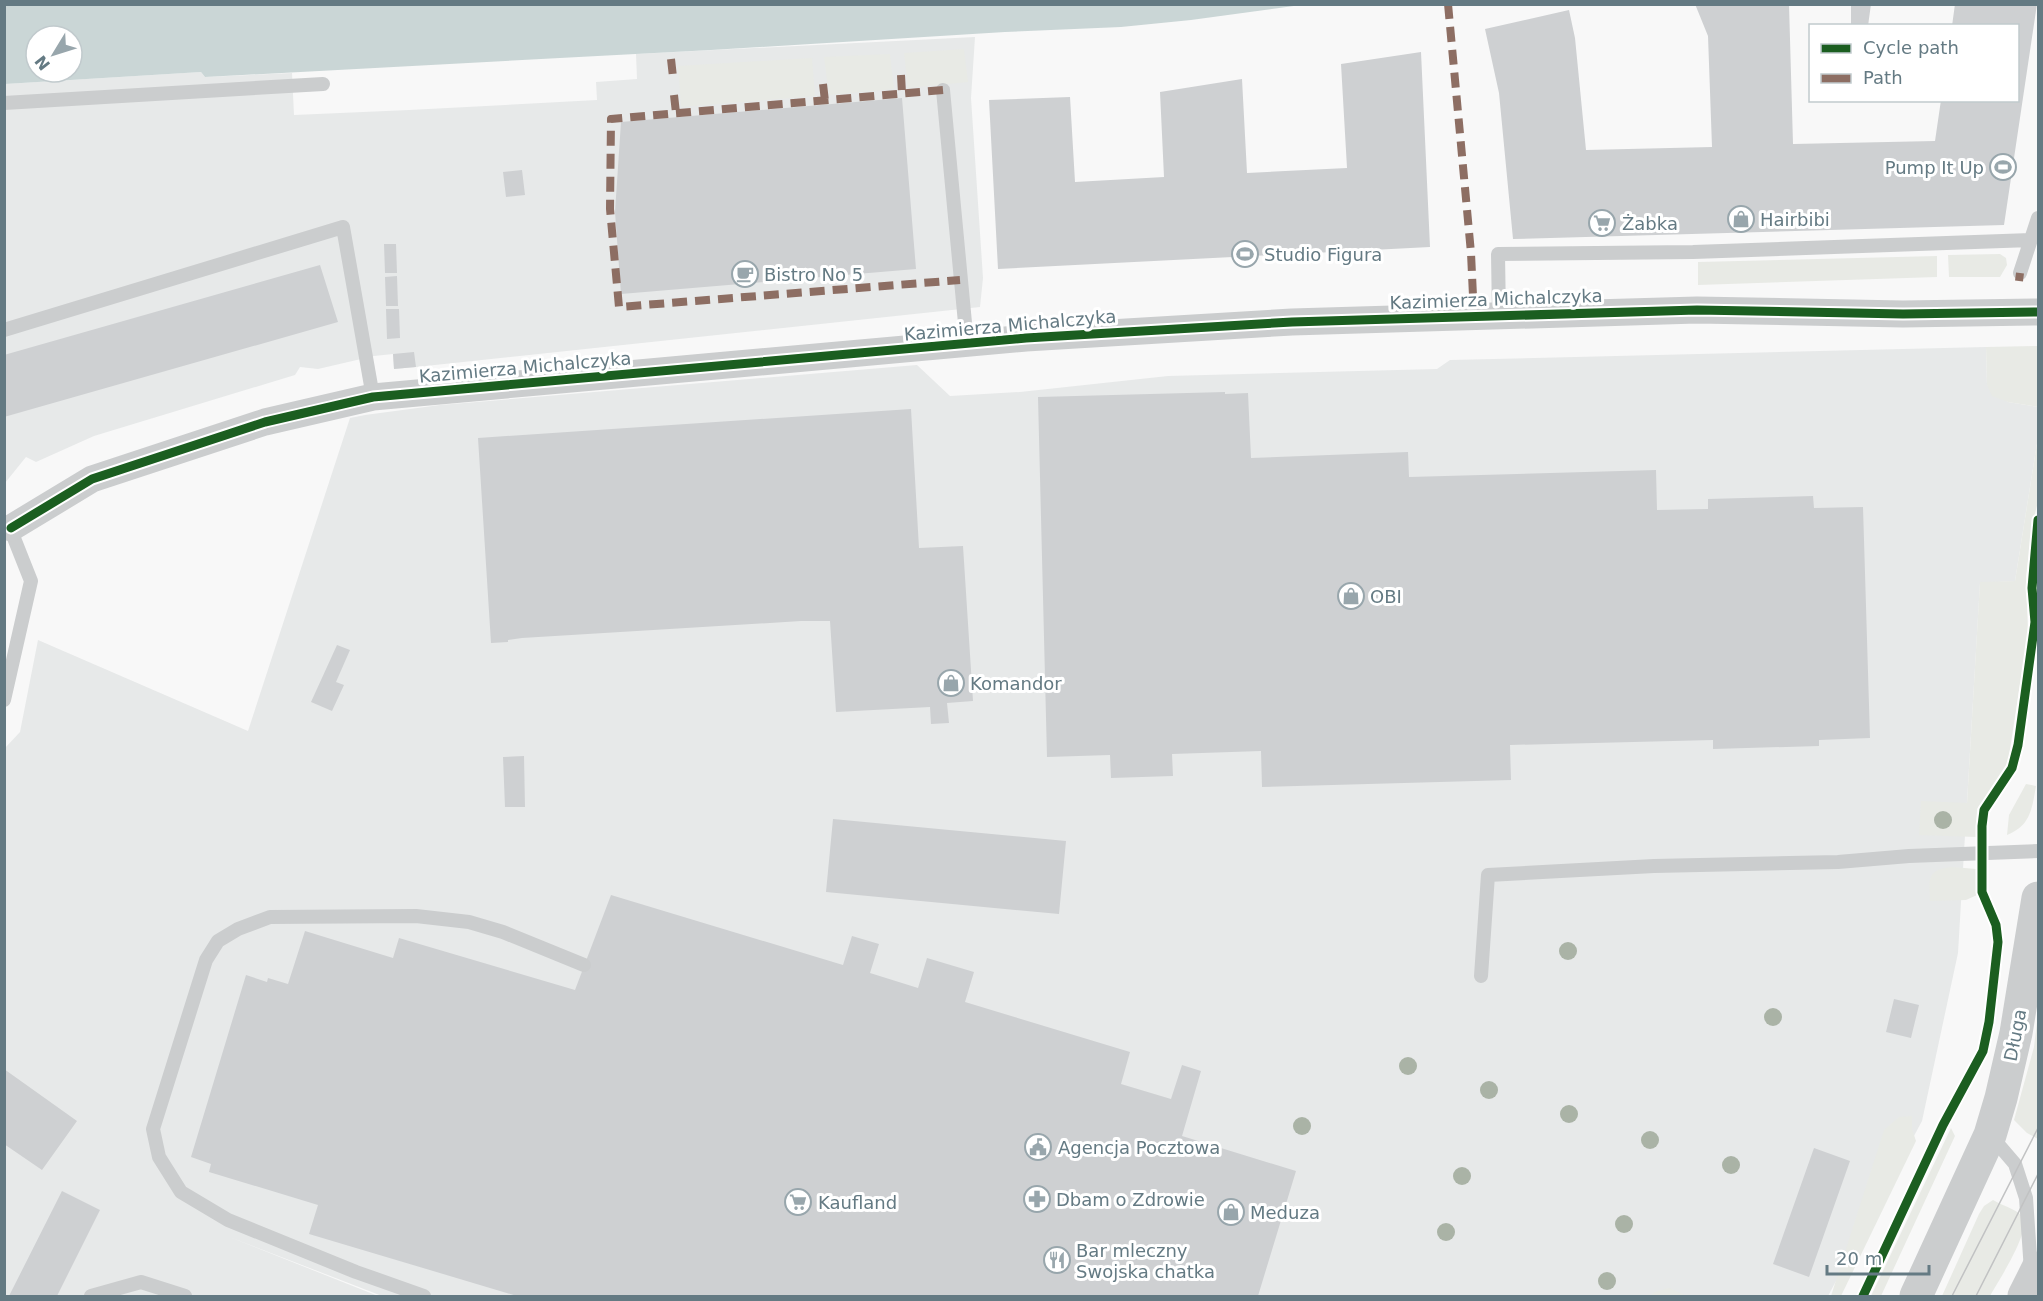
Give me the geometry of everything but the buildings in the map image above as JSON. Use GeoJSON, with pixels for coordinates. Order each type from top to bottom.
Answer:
{"type":"FeatureCollection","features":[{"type":"Feature","properties":{"kind":"street","name":"Kazimierza Michalczyka"},"geometry":{"type":"LineString","coordinates":[[7,526],[92,479],[266,422],[373,397],[1026,339],[1280,322],[1697,310],[1903,314],[2038,312]]}},
{"type":"Feature","properties":{"kind":"street","name":"Długa"},"geometry":{"type":"LineString","coordinates":[[1916,1296],[1990,1135],[2001,1098],[2034,956],[2038,898]]}},
{"type":"Feature","properties":{"kind":"lane"},"geometry":{"type":"LineString","coordinates":[[4,103],[323,84]]}},
{"type":"Feature","properties":{"kind":"lane"},"geometry":{"type":"LineString","coordinates":[[943,90],[967,344]]}},
{"type":"Feature","properties":{"kind":"lane"},"geometry":{"type":"LineString","coordinates":[[2020,273],[2038,218]]}},
{"type":"Feature","properties":{"kind":"lane"},"geometry":{"type":"LineString","coordinates":[[4,330],[343,227],[373,397]]}},
{"type":"Feature","properties":{"kind":"lane"},"geometry":{"type":"LineString","coordinates":[[1499,316],[1498,254],[1693,252],[2031,240]]}},
{"type":"Feature","properties":{"kind":"lane","name":"Kazimierza Michalczyka"},"geometry":{"type":"LineString","coordinates":[[4,700],[31,581],[7,526]]}},
{"type":"Feature","properties":{"kind":"lane"},"geometry":{"type":"LineString","coordinates":[[1482,976],[1488,875],[1654,866],[1838,862],[1910,856],[2038,851]]}},
{"type":"Feature","properties":{"kind":"lane"},"geometry":{"type":"LineString","coordinates":[[424,1296],[356,1272],[228,1220],[181,1192],[159,1157],[153,1129],[206,960],[218,941],[238,929],[270,917],[416,916],[469,922],[503,932],[584,965]]}},
{"type":"Feature","properties":{"kind":"lane"},"geometry":{"type":"LineString","coordinates":[[1990,1135],[2015,1164],[2026,1198],[2031,1282]]}},
{"type":"Feature","properties":{"kind":"lane"},"geometry":{"type":"LineString","coordinates":[[91,1296],[141,1282],[185,1296]]}},
{"type":"Feature","properties":{"kind":"shaded area"},"geometry":{"type":"Polygon","coordinates":[[[5,4],[1301,4],[1191,20],[1121,27],[205,77],[201,72],[84,79],[84,24],[24,24],[24,83],[5,84],[5,4]]]}},
{"type":"Feature","properties":{"kind":"shaded area"},"geometry":{"type":"Polygon","coordinates":[[[975,37],[971,98],[983,278],[980,307],[394,369],[393,354],[318,369],[300,367],[295,375],[94,436],[36,462],[26,457],[5,483],[5,84],[84,84],[84,79],[201,72],[205,77],[292,73],[294,115],[409,110],[597,100],[596,82],[637,79],[636,54],[975,37]]]}},
{"type":"Feature","properties":{"kind":"shaded area"},"geometry":{"type":"Polygon","coordinates":[[[964,49],[968,82],[908,88],[904,53],[964,49]]]}},
{"type":"Feature","properties":{"kind":"shaded area"},"geometry":{"type":"Polygon","coordinates":[[[890,54],[894,89],[829,95],[824,57],[890,54]]]}},
{"type":"Feature","properties":{"kind":"shaded area"},"geometry":{"type":"Polygon","coordinates":[[[812,58],[815,96],[681,107],[678,66],[812,58]]]}},
{"type":"Feature","properties":{"kind":"shaded area"},"geometry":{"type":"Polygon","coordinates":[[[2000,254],[2006,258],[2007,265],[2000,277],[1949,277],[1948,255],[2000,254]]]}},
{"type":"Feature","properties":{"kind":"shaded area"},"geometry":{"type":"Polygon","coordinates":[[[1937,256],[1937,277],[1698,285],[1698,262],[1937,256]]]}},
{"type":"Feature","properties":{"kind":"shaded area"},"geometry":{"type":"Polygon","coordinates":[[[2038,346],[2038,407],[2008,402],[1992,396],[1987,385],[1986,347],[2038,346]]]}},
{"type":"Feature","properties":{"kind":"shaded area"},"geometry":{"type":"Polygon","coordinates":[[[1986,347],[1987,385],[2008,402],[2038,407],[2038,437],[2015,581],[1980,583],[1958,953],[1922,1121],[1828,1296],[382,1296],[227,1236],[378,1296],[5,1296],[5,748],[20,732],[38,640],[248,731],[350,418],[440,405],[917,365],[950,396],[1020,392],[1168,376],[1437,369],[1450,360],[1986,347]]]}},
{"type":"Feature","properties":{"kind":"shaded area"},"geometry":{"type":"Polygon","coordinates":[[[2038,437],[2038,502],[2026,576],[2028,632],[2008,762],[1977,809],[1976,837],[1919,835],[1921,801],[1967,803],[1980,582],[2015,581],[2038,437]]]}},
{"type":"Feature","properties":{"kind":"shaded area"},"geometry":{"type":"Polygon","coordinates":[[[2026,784],[2036,786],[2029,815],[2021,827],[2007,835],[2009,815],[2026,784]]]}},
{"type":"Feature","properties":{"kind":"shaded area"},"geometry":{"type":"Polygon","coordinates":[[[1953,867],[1976,869],[1977,895],[1966,900],[1930,901],[1931,876],[1938,870],[1953,867]]]}},
{"type":"Feature","properties":{"kind":"shaded area"},"geometry":{"type":"Polygon","coordinates":[[[2038,1014],[2038,1139],[2027,1133],[2014,1120],[2034,1047],[2038,1014]]]}},
{"type":"Feature","properties":{"kind":"shaded area"},"geometry":{"type":"Polygon","coordinates":[[[1912,1116],[1912,1129],[1916,1141],[1841,1296],[1831,1296],[1884,1130],[1899,1117],[1912,1116]]]}},
{"type":"Feature","properties":{"kind":"shaded area"},"geometry":{"type":"Polygon","coordinates":[[[1951,1128],[1955,1136],[1881,1296],[1871,1296],[1951,1128]]]}},
{"type":"Feature","properties":{"kind":"shaded area"},"geometry":{"type":"Polygon","coordinates":[[[1993,1200],[2022,1216],[2023,1232],[2013,1256],[1990,1296],[1942,1296],[1979,1214],[1984,1206],[1993,1200]]]}},
{"type":"Feature","properties":{"kind":"shaded area"},"geometry":{"type":"Polygon","coordinates":[[[1669,1288],[1687,1296],[1649,1296],[1655,1292],[1669,1288]]]}},
{"type":"Feature","properties":{"kind":"tram line"},"geometry":{"type":"LineString","coordinates":[[1952,1296],[2038,1128]]}},
{"type":"Feature","properties":{"kind":"tram line"},"geometry":{"type":"LineString","coordinates":[[1976,1296],[2038,1174]]}},
{"type":"Feature","properties":{"kind":"marked path"},"geometry":{"type":"LineString","coordinates":[[1448,4],[1473,296]]}},
{"type":"Feature","properties":{"kind":"marked path"},"geometry":{"type":"LineString","coordinates":[[671,59],[673,77]]}},
{"type":"Feature","properties":{"kind":"marked path"},"geometry":{"type":"LineString","coordinates":[[901,75],[902,93]]}},
{"type":"Feature","properties":{"kind":"marked path"},"geometry":{"type":"LineString","coordinates":[[823,84],[825,101]]}},
{"type":"Feature","properties":{"kind":"marked path"},"geometry":{"type":"LineString","coordinates":[[943,90],[611,119],[610,209],[619,307],[960,280]]}},
{"type":"Feature","properties":{"kind":"marked path"},"geometry":{"type":"LineString","coordinates":[[674,95],[676,113]]}},
{"type":"Feature","properties":{"kind":"marked path"},"geometry":{"type":"LineString","coordinates":[[2019,281],[2020,273]]}},
{"type":"Feature","properties":{"kind":"cycle path"},"geometry":{"type":"LineString","coordinates":[[11,528],[92,479],[265,422],[373,397],[1026,338],[1292,322],[1697,310],[1903,314],[2038,312]]}},
{"type":"Feature","properties":{"kind":"cycle path"},"geometry":{"type":"LineString","coordinates":[[1863,1296],[1943,1125],[1983,1051],[1989,1022],[1998,942],[1996,925],[1982,892],[1982,826],[1984,810],[2012,768],[2018,745],[2035,622],[2032,588],[2038,520]]}},
{"type":"Feature","properties":{"kind":"place","name":"Pump It Up"},"geometry":{"type":"Point","coordinates":[2003,167]}},
{"type":"Feature","properties":{"kind":"place","name":"Hairbibi"},"geometry":{"type":"Point","coordinates":[1741,219]}},
{"type":"Feature","properties":{"kind":"place","name":"Żabka"},"geometry":{"type":"Point","coordinates":[1602,223]}},
{"type":"Feature","properties":{"kind":"place","name":"Studio Figura"},"geometry":{"type":"Point","coordinates":[1245,254]}},
{"type":"Feature","properties":{"kind":"place","name":"Bistro No 5"},"geometry":{"type":"Point","coordinates":[745,274]}},
{"type":"Feature","properties":{"kind":"place","name":"OBI"},"geometry":{"type":"Point","coordinates":[1351,596]}},
{"type":"Feature","properties":{"kind":"place","name":"Komandor"},"geometry":{"type":"Point","coordinates":[951,683]}},
{"type":"Feature","properties":{"kind":"place","name":"Agencja Pocztowa"},"geometry":{"type":"Point","coordinates":[1038,1147]}},
{"type":"Feature","properties":{"kind":"place","name":"Dbam o Zdrowie"},"geometry":{"type":"Point","coordinates":[1037,1199]}},
{"type":"Feature","properties":{"kind":"place","name":"Kaufland"},"geometry":{"type":"Point","coordinates":[798,1202]}},
{"type":"Feature","properties":{"kind":"place","name":"Meduza"},"geometry":{"type":"Point","coordinates":[1231,1212]}},
{"type":"Feature","properties":{"kind":"place","name":"Bar mleczny Swojska chatka"},"geometry":{"type":"Point","coordinates":[1057,1260]}}]}
